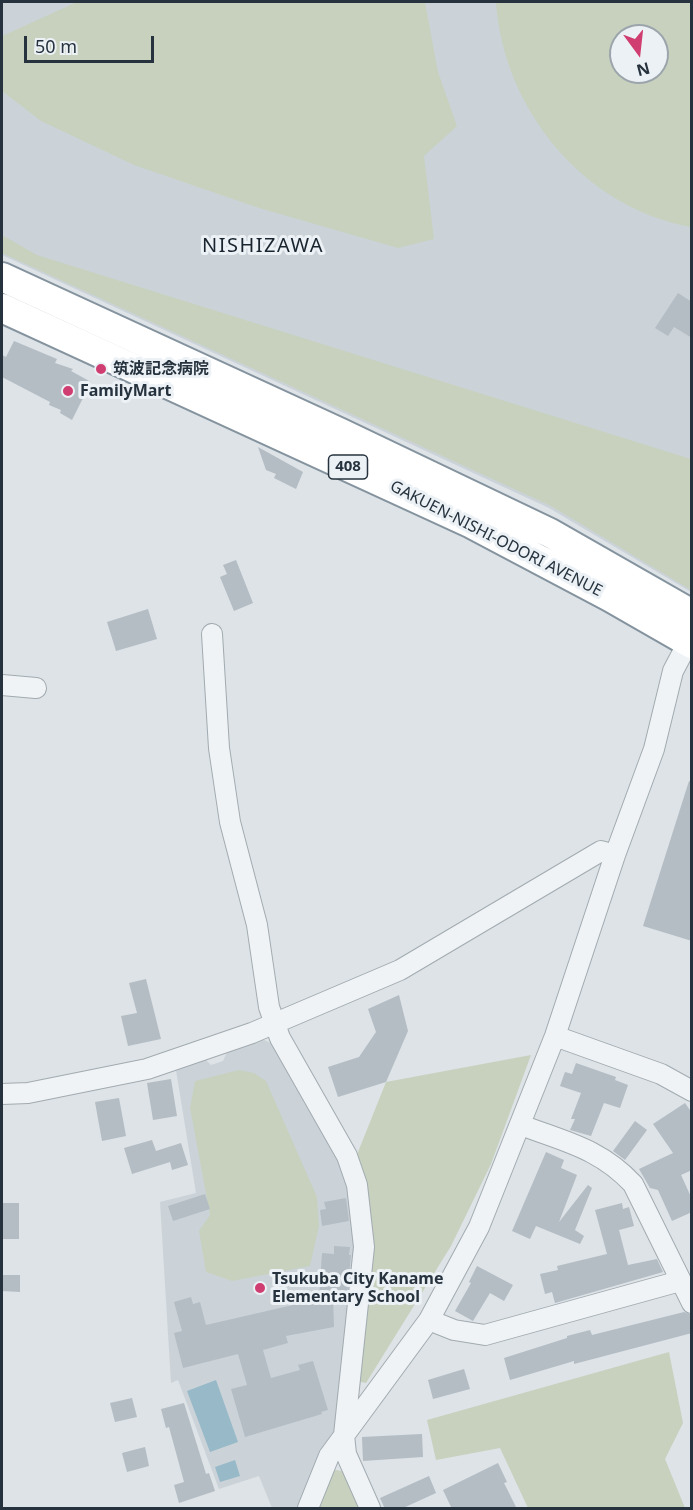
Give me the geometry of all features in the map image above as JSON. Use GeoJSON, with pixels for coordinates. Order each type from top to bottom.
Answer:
{"type":"FeatureCollection","features":[{"type":"Feature","properties":{"kind":"highway","name":"GAKUEN-NISHI-ODORI AVENUE"},"geometry":{"type":"LineString","coordinates":[[2,278],[342,433],[550,533],[691,634]]}},
{"type":"Feature","properties":{"kind":"highway","name":"GAKUEN-NISHI-ODORI AVENUE"},"geometry":{"type":"LineString","coordinates":[[2,308],[472,524],[610,597],[691,634]]}},
{"type":"Feature","properties":{"kind":"street"},"geometry":{"type":"LineString","coordinates":[[212,634],[219,748],[230,822],[257,926],[269,1007],[280,1038],[347,1156],[357,1185],[364,1247],[344,1435],[346,1454],[370,1509]]}},
{"type":"Feature","properties":{"kind":"street"},"geometry":{"type":"LineString","coordinates":[[308,1509],[329,1456],[429,1320],[479,1227],[555,1036],[615,855],[654,748],[673,670],[691,634]]}},
{"type":"Feature","properties":{"kind":"street"},"geometry":{"type":"LineString","coordinates":[[2,685],[36,688]]}},
{"type":"Feature","properties":{"kind":"street"},"geometry":{"type":"LineString","coordinates":[[2,1094],[28,1093],[147,1069],[274,1023],[400,970],[601,851],[615,855]]}},
{"type":"Feature","properties":{"kind":"street"},"geometry":{"type":"LineString","coordinates":[[555,1036],[661,1074],[692,1091]]}},
{"type":"Feature","properties":{"kind":"street"},"geometry":{"type":"LineString","coordinates":[[520,1125],[593,1151],[618,1168],[633,1184],[692,1303]]}},
{"type":"Feature","properties":{"kind":"street"},"geometry":{"type":"LineString","coordinates":[[429,1320],[454,1330],[485,1335],[680,1281]]}},
{"type":"Feature","properties":{"kind":"shaded area"},"geometry":{"type":"Polygon","coordinates":[[[2,2],[691,2],[691,592],[549,508],[2,255],[2,2]]]}},
{"type":"Feature","properties":{"kind":"shaded area","name":"Tsukuba City Kaname Elementary School"},"geometry":{"type":"Polygon","coordinates":[[[262,1039],[275,1045],[343,1160],[359,1248],[336,1428],[300,1508],[272,1508],[259,1476],[219,1489],[178,1380],[171,1383],[160,1202],[196,1193],[176,1070],[205,1059],[211,1065],[223,1061],[227,1052],[262,1039]]]}},
{"type":"Feature","properties":{"kind":"green space"},"geometry":{"type":"Polygon","coordinates":[[[77,2],[425,2],[438,72],[457,126],[424,156],[434,239],[398,248],[259,208],[134,165],[41,121],[2,91],[2,36],[77,2]]]}},
{"type":"Feature","properties":{"kind":"green space"},"geometry":{"type":"Polygon","coordinates":[[[496,2],[691,2],[691,227],[652,216],[616,199],[584,176],[556,148],[533,115],[514,80],[502,42],[496,2]]]}},
{"type":"Feature","properties":{"kind":"green space"},"geometry":{"type":"Polygon","coordinates":[[[2,235],[37,255],[691,459],[691,590],[551,506],[2,253],[2,235]]]}},
{"type":"Feature","properties":{"kind":"green space"},"geometry":{"type":"Polygon","coordinates":[[[531,1055],[491,1164],[451,1246],[366,1383],[356,1381],[354,1162],[386,1082],[531,1055]]]}},
{"type":"Feature","properties":{"kind":"green space"},"geometry":{"type":"Polygon","coordinates":[[[239,1070],[254,1073],[266,1081],[317,1197],[319,1226],[310,1266],[232,1281],[206,1272],[199,1231],[210,1215],[190,1108],[195,1081],[239,1070]]]}},
{"type":"Feature","properties":{"kind":"green space"},"geometry":{"type":"Polygon","coordinates":[[[669,1352],[683,1423],[665,1459],[685,1508],[528,1508],[500,1448],[436,1460],[427,1420],[669,1352]]]}},
{"type":"Feature","properties":{"kind":"green space"},"geometry":{"type":"Polygon","coordinates":[[[331,1471],[345,1472],[365,1508],[316,1508],[331,1471]]]}},
{"type":"Feature","properties":{"kind":"water"},"geometry":{"type":"Polygon","coordinates":[[[216,1380],[238,1442],[210,1452],[187,1391],[216,1380]]]}},
{"type":"Feature","properties":{"kind":"water"},"geometry":{"type":"Polygon","coordinates":[[[235,1460],[240,1476],[220,1482],[215,1467],[235,1460]]]}},
{"type":"Feature","properties":{"kind":"building"},"geometry":{"type":"Polygon","coordinates":[[[678,293],[692,302],[692,338],[674,327],[668,336],[655,328],[678,293]]]}},
{"type":"Feature","properties":{"kind":"building"},"geometry":{"type":"Polygon","coordinates":[[[14,341],[57,359],[55,363],[73,369],[71,371],[91,382],[72,420],[60,413],[61,410],[49,405],[50,402],[2,377],[2,355],[6,357],[14,341]]]}},
{"type":"Feature","properties":{"kind":"building"},"geometry":{"type":"Polygon","coordinates":[[[258,447],[303,472],[296,489],[274,478],[276,474],[266,470],[258,447]]]}},
{"type":"Feature","properties":{"kind":"building"},"geometry":{"type":"Polygon","coordinates":[[[236,560],[253,603],[234,611],[220,577],[227,574],[223,565],[236,560]]]}},
{"type":"Feature","properties":{"kind":"building"},"geometry":{"type":"Polygon","coordinates":[[[148,609],[157,639],[116,651],[107,622],[148,609]]]}},
{"type":"Feature","properties":{"kind":"building"},"geometry":{"type":"Polygon","coordinates":[[[689,781],[692,782],[692,941],[643,926],[689,781]]]}},
{"type":"Feature","properties":{"kind":"building"},"geometry":{"type":"Polygon","coordinates":[[[146,979],[161,1039],[128,1046],[121,1016],[137,1013],[129,983],[146,979]]]}},
{"type":"Feature","properties":{"kind":"building"},"geometry":{"type":"Polygon","coordinates":[[[399,995],[408,1031],[386,1082],[338,1097],[328,1067],[359,1057],[376,1032],[368,1009],[399,995]]]}},
{"type":"Feature","properties":{"kind":"building"},"geometry":{"type":"Polygon","coordinates":[[[576,1063],[616,1077],[615,1080],[628,1085],[620,1108],[604,1103],[591,1136],[570,1130],[575,1119],[571,1119],[581,1093],[560,1086],[565,1072],[572,1074],[576,1063]]]}},
{"type":"Feature","properties":{"kind":"building"},"geometry":{"type":"Polygon","coordinates":[[[171,1079],[177,1116],[153,1120],[147,1083],[171,1079]]]}},
{"type":"Feature","properties":{"kind":"building"},"geometry":{"type":"Polygon","coordinates":[[[119,1098],[126,1136],[102,1141],[95,1102],[119,1098]]]}},
{"type":"Feature","properties":{"kind":"building"},"geometry":{"type":"Polygon","coordinates":[[[685,1103],[692,1113],[692,1170],[681,1175],[692,1199],[692,1212],[672,1221],[658,1190],[650,1188],[639,1169],[673,1153],[653,1124],[685,1103]]]}},
{"type":"Feature","properties":{"kind":"building"},"geometry":{"type":"Polygon","coordinates":[[[635,1121],[647,1130],[625,1160],[613,1151],[635,1121]]]}},
{"type":"Feature","properties":{"kind":"building"},"geometry":{"type":"Polygon","coordinates":[[[152,1140],[156,1151],[181,1143],[188,1165],[172,1170],[170,1162],[132,1174],[124,1148],[152,1140]]]}},
{"type":"Feature","properties":{"kind":"building"},"geometry":{"type":"Polygon","coordinates":[[[546,1152],[564,1160],[561,1168],[577,1175],[559,1222],[588,1185],[592,1188],[575,1230],[584,1236],[580,1244],[536,1226],[530,1239],[512,1231],[546,1152]]]}},
{"type":"Feature","properties":{"kind":"building"},"geometry":{"type":"Polygon","coordinates":[[[205,1194],[210,1209],[173,1221],[168,1206],[205,1194]]]}},
{"type":"Feature","properties":{"kind":"building"},"geometry":{"type":"Polygon","coordinates":[[[346,1198],[349,1221],[322,1226],[320,1210],[326,1209],[324,1202],[346,1198]]]}},
{"type":"Feature","properties":{"kind":"building"},"geometry":{"type":"Polygon","coordinates":[[[2,1203],[19,1203],[19,1239],[2,1239],[2,1203]]]}},
{"type":"Feature","properties":{"kind":"building"},"geometry":{"type":"Polygon","coordinates":[[[622,1203],[623,1209],[629,1207],[634,1226],[619,1230],[628,1265],[657,1259],[663,1272],[555,1303],[552,1292],[545,1294],[540,1274],[558,1270],[557,1266],[607,1254],[595,1210],[622,1203]]]}},
{"type":"Feature","properties":{"kind":"building"},"geometry":{"type":"Polygon","coordinates":[[[334,1246],[350,1247],[349,1255],[351,1255],[347,1296],[333,1295],[334,1327],[286,1336],[288,1343],[263,1350],[271,1378],[300,1370],[298,1365],[313,1361],[328,1410],[321,1412],[322,1414],[245,1437],[231,1389],[247,1385],[238,1354],[183,1368],[174,1333],[182,1331],[174,1302],[191,1297],[193,1304],[200,1302],[206,1325],[319,1299],[322,1253],[334,1254],[334,1246]]]}},
{"type":"Feature","properties":{"kind":"building"},"geometry":{"type":"Polygon","coordinates":[[[477,1266],[513,1285],[504,1301],[490,1293],[473,1321],[455,1311],[471,1283],[469,1282],[477,1266]]]}},
{"type":"Feature","properties":{"kind":"building"},"geometry":{"type":"Polygon","coordinates":[[[2,1275],[20,1275],[20,1292],[2,1291],[2,1275]]]}},
{"type":"Feature","properties":{"kind":"building"},"geometry":{"type":"Polygon","coordinates":[[[684,1312],[692,1315],[692,1333],[574,1364],[574,1361],[510,1380],[504,1358],[590,1330],[592,1335],[684,1312]]]}},
{"type":"Feature","properties":{"kind":"building"},"geometry":{"type":"Polygon","coordinates":[[[464,1369],[470,1389],[433,1399],[428,1380],[464,1369]]]}},
{"type":"Feature","properties":{"kind":"building"},"geometry":{"type":"Polygon","coordinates":[[[132,1398],[137,1417],[115,1422],[110,1403],[132,1398]]]}},
{"type":"Feature","properties":{"kind":"building"},"geometry":{"type":"Polygon","coordinates":[[[184,1403],[206,1474],[209,1473],[215,1491],[179,1503],[174,1485],[184,1482],[169,1427],[166,1428],[161,1409],[184,1403]]]}},
{"type":"Feature","properties":{"kind":"building"},"geometry":{"type":"Polygon","coordinates":[[[422,1434],[423,1457],[363,1461],[362,1437],[422,1434]]]}},
{"type":"Feature","properties":{"kind":"building"},"geometry":{"type":"Polygon","coordinates":[[[145,1447],[149,1466],[127,1472],[122,1453],[145,1447]]]}},
{"type":"Feature","properties":{"kind":"building"},"geometry":{"type":"Polygon","coordinates":[[[498,1463],[507,1482],[504,1483],[517,1509],[452,1509],[443,1490],[498,1463]]]}},
{"type":"Feature","properties":{"kind":"building"},"geometry":{"type":"Polygon","coordinates":[[[429,1476],[436,1493],[401,1509],[385,1509],[380,1498],[429,1476]]]}},
{"type":"Feature","properties":{"kind":"place","name":"筑波記念病院"},"geometry":{"type":"Point","coordinates":[101,369]}},
{"type":"Feature","properties":{"kind":"place","name":"FamilyMart"},"geometry":{"type":"Point","coordinates":[68,391]}},
{"type":"Feature","properties":{"kind":"place","name":"Tsukuba City Kaname Elementary School"},"geometry":{"type":"Point","coordinates":[260,1288]}},
{"type":"Feature","properties":{"kind":"district","name":"NISHIZAWA"},"geometry":{"type":"Point","coordinates":[263,246]}}]}
